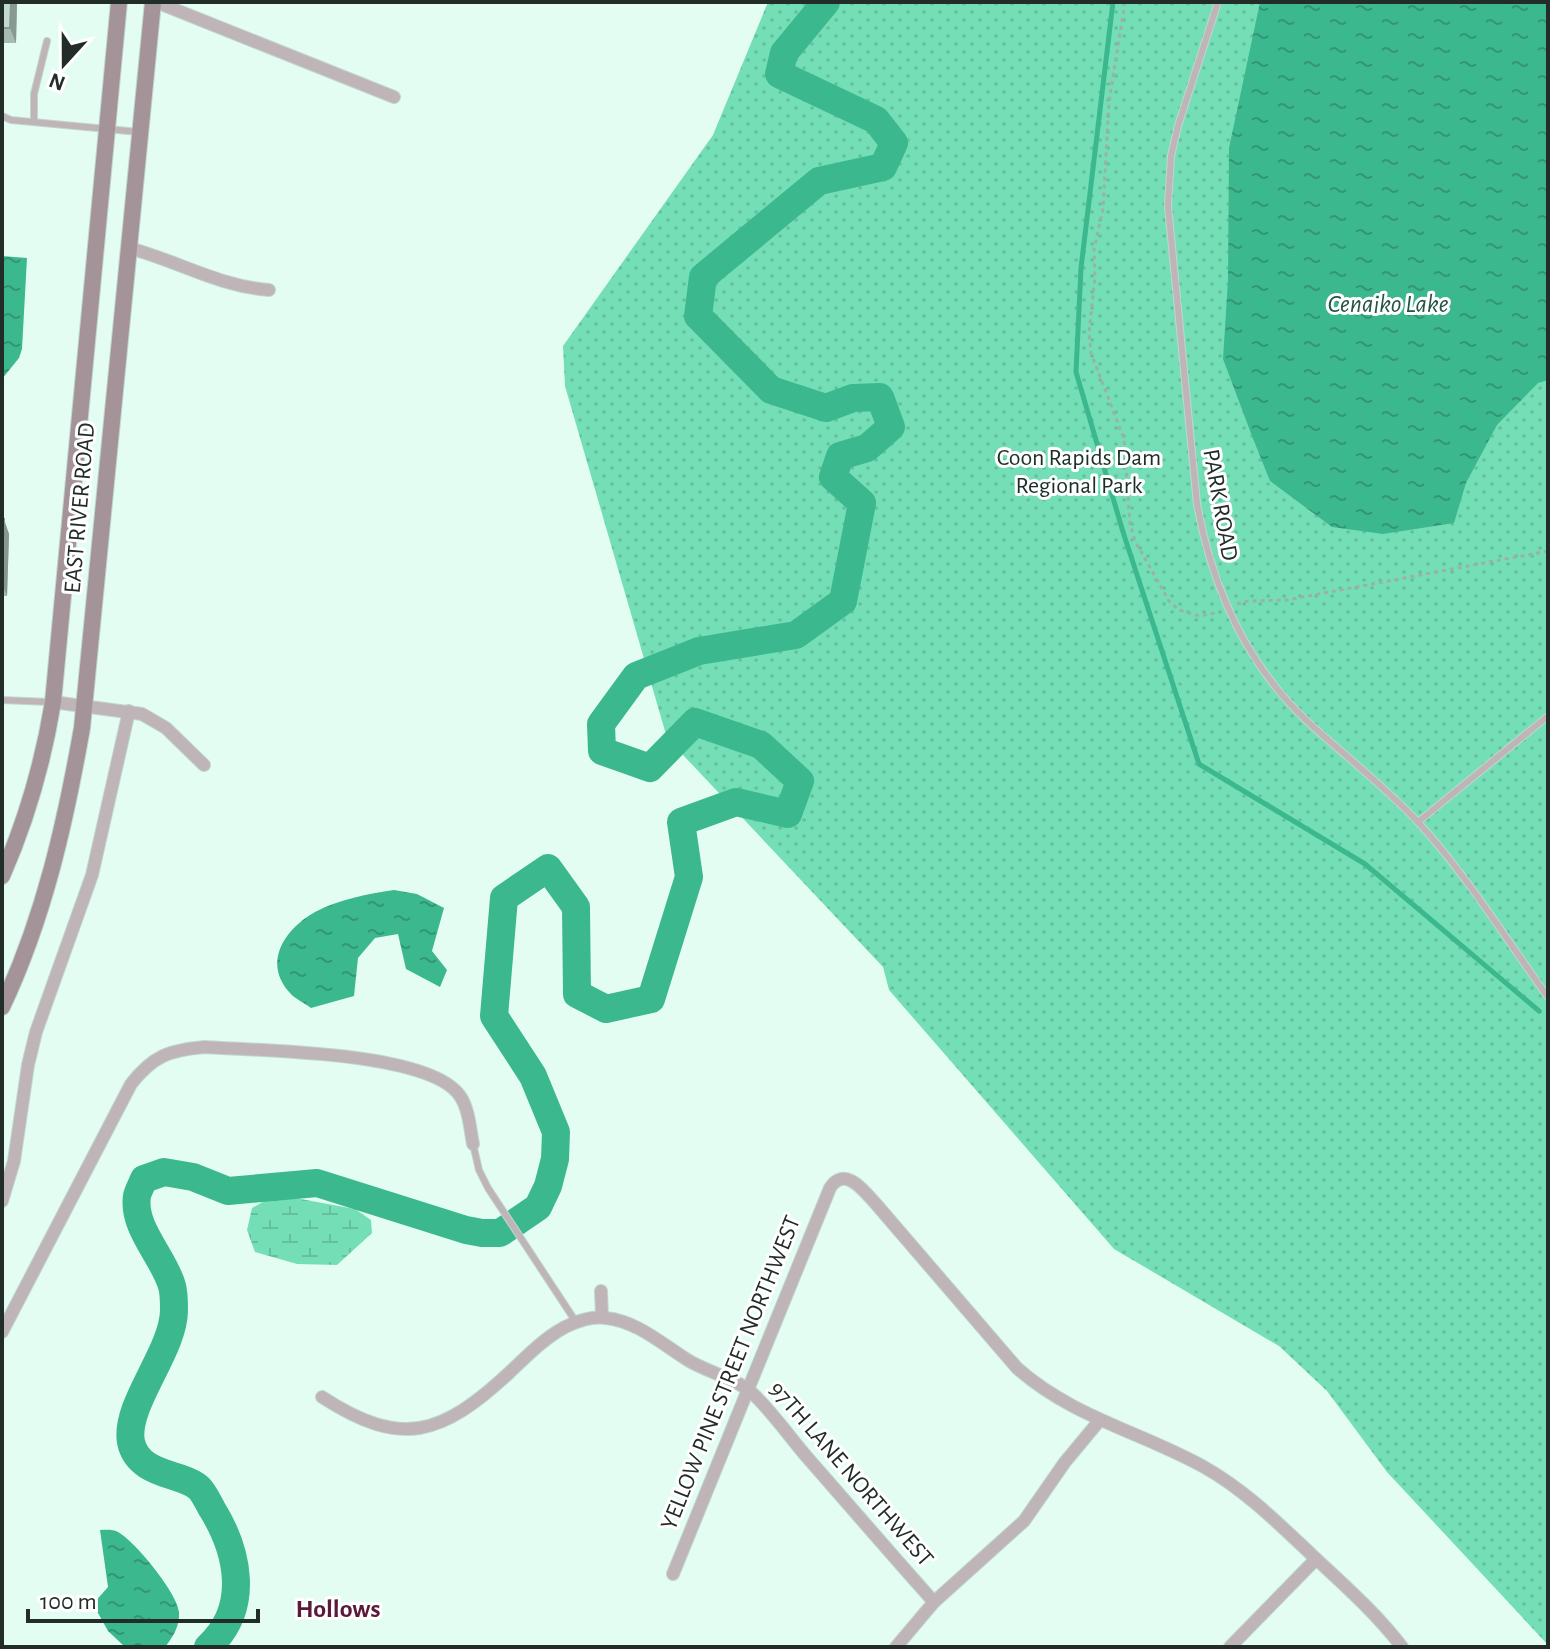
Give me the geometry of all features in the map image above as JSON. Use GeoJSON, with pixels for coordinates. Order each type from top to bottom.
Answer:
{"type":"FeatureCollection","features":[{"type":"Feature","properties":{"kind":"main road","name":"EAST RIVER ROAD"},"geometry":{"type":"LineString","coordinates":[[2,876],[31,802],[53,702],[119,2]]}},
{"type":"Feature","properties":{"kind":"main road","name":"EAST RIVER ROAD"},"geometry":{"type":"LineString","coordinates":[[2,1007],[28,945],[54,861],[69,802],[85,705],[154,2]]}},
{"type":"Feature","properties":{"kind":"street"},"geometry":{"type":"LineString","coordinates":[[154,2],[394,97]]}},
{"type":"Feature","properties":{"kind":"street"},"geometry":{"type":"LineString","coordinates":[[129,248],[230,285],[269,290]]}},
{"type":"Feature","properties":{"kind":"street"},"geometry":{"type":"LineString","coordinates":[[53,702],[142,714],[166,728],[204,765]]}},
{"type":"Feature","properties":{"kind":"street"},"geometry":{"type":"LineString","coordinates":[[2,1201],[14,1161],[36,1032],[92,875],[129,711]]}},
{"type":"Feature","properties":{"kind":"street"},"geometry":{"type":"LineString","coordinates":[[2,1332],[131,1084],[145,1067],[160,1056],[182,1049],[205,1047],[368,1059],[416,1068],[440,1079],[460,1095],[473,1144]]}},
{"type":"Feature","properties":{"kind":"street","name":"YELLOW PINE STREET NORTHWEST"},"geometry":{"type":"LineString","coordinates":[[673,1574],[830,1188],[842,1178],[855,1183],[1017,1368],[1055,1399],[1100,1420]]}},
{"type":"Feature","properties":{"kind":"street"},"geometry":{"type":"LineString","coordinates":[[601,1291],[602,1317]]}},
{"type":"Feature","properties":{"kind":"street","name":"97TH LANE NORTHWEST"},"geometry":{"type":"LineString","coordinates":[[322,1397],[369,1423],[413,1430],[428,1427],[469,1408],[549,1336],[576,1322],[602,1317],[621,1321],[640,1329],[689,1362],[749,1390],[934,1602]]}},
{"type":"Feature","properties":{"kind":"street"},"geometry":{"type":"LineString","coordinates":[[896,1647],[934,1602],[1024,1521],[1065,1462],[1100,1420],[1154,1442],[1227,1481],[1269,1515],[1364,1604],[1402,1647]]}},
{"type":"Feature","properties":{"kind":"street"},"geometry":{"type":"LineString","coordinates":[[1230,1647],[1316,1559]]}},
{"type":"Feature","properties":{"kind":"lane","name":"PARK ROAD"},"geometry":{"type":"LineString","coordinates":[[1218,2],[1178,126],[1171,156],[1168,206],[1197,504],[1203,536],[1226,609],[1258,664],[1282,694],[1306,720],[1418,822],[1548,997]]}},
{"type":"Feature","properties":{"kind":"lane"},"geometry":{"type":"LineString","coordinates":[[34,122],[34,94],[47,41]]}},
{"type":"Feature","properties":{"kind":"lane"},"geometry":{"type":"LineString","coordinates":[[2,116],[139,132]]}},
{"type":"Feature","properties":{"kind":"lane"},"geometry":{"type":"LineString","coordinates":[[2,700],[53,702]]}},
{"type":"Feature","properties":{"kind":"lane"},"geometry":{"type":"LineString","coordinates":[[1418,822],[1548,716]]}},
{"type":"Feature","properties":{"kind":"lane"},"geometry":{"type":"LineString","coordinates":[[473,1144],[479,1170],[488,1188],[576,1322]]}},
{"type":"Feature","properties":{"kind":"path"},"geometry":{"type":"LineString","coordinates":[[1125,2],[1109,102],[1103,209],[1094,249],[1095,277],[1089,333],[1091,353],[1124,439],[1130,524],[1135,541],[1169,601],[1179,610],[1199,616],[1248,601],[1287,600],[1548,551]]}},
{"type":"Feature","properties":{"kind":"green space","name":"Coon Rapids Dam Regional Park"},"geometry":{"type":"Polygon","coordinates":[[[768,2],[1548,2],[1548,1645],[1387,1472],[1327,1391],[1279,1346],[1114,1249],[889,990],[883,967],[667,738],[565,386],[563,346],[713,135],[768,2]]]}},
{"type":"Feature","properties":{"kind":"green space"},"geometry":{"type":"Polygon","coordinates":[[[290,1197],[355,1209],[371,1220],[372,1233],[337,1265],[297,1264],[255,1252],[247,1230],[252,1208],[268,1199],[290,1197]]]}},
{"type":"Feature","properties":{"kind":"water","name":"Cenaiko Lake"},"geometry":{"type":"Polygon","coordinates":[[[1260,2],[1548,2],[1548,380],[1538,383],[1497,425],[1466,483],[1454,523],[1383,534],[1332,527],[1270,481],[1223,359],[1228,280],[1229,148],[1260,2]]]}},
{"type":"Feature","properties":{"kind":"water"},"geometry":{"type":"Polygon","coordinates":[[[2,256],[27,258],[22,349],[19,358],[2,379],[2,256]]]}},
{"type":"Feature","properties":{"kind":"water"},"geometry":{"type":"Polygon","coordinates":[[[394,890],[417,894],[444,908],[432,951],[447,970],[440,987],[406,969],[398,934],[375,938],[358,958],[354,996],[311,1008],[292,995],[282,981],[278,958],[294,927],[315,912],[334,904],[394,890]]]}},
{"type":"Feature","properties":{"kind":"water"},"geometry":{"type":"Polygon","coordinates":[[[100,1530],[116,1531],[125,1537],[171,1593],[179,1617],[165,1647],[125,1647],[108,1631],[93,1604],[108,1587],[100,1530]]]}},
{"type":"Feature","properties":{"kind":"building"},"geometry":{"type":"Polygon","coordinates":[[[2,2],[11,2],[10,28],[2,28],[2,2]]]}},
{"type":"Feature","properties":{"kind":"building"},"geometry":{"type":"Polygon","coordinates":[[[2,519],[4,519],[2,562],[2,519]]]}},
{"type":"Feature","properties":{"kind":"waterway"},"geometry":{"type":"LineString","coordinates":[[208,1647],[222,1632],[235,1597],[236,1579],[228,1543],[199,1488],[151,1468],[135,1453],[131,1442],[135,1412],[166,1343],[174,1310],[173,1289],[168,1275],[139,1219],[137,1196],[144,1179],[164,1172],[193,1177],[228,1191],[317,1183],[466,1230],[500,1233],[538,1207],[548,1186],[555,1159],[556,1132],[533,1076],[494,1016],[504,898],[548,868],[576,907],[577,994],[606,1009],[651,999],[689,877],[681,822],[736,802],[788,814],[800,781],[761,745],[695,722],[650,768],[602,751],[601,724],[636,676],[699,651],[796,635],[843,601],[862,503],[833,477],[840,456],[867,448],[891,427],[880,397],[853,398],[826,408],[771,390],[698,316],[703,277],[819,181],[883,167],[894,143],[876,120],[779,74],[784,53],[826,2]]}},
{"type":"Feature","properties":{"kind":"waterway"},"geometry":{"type":"LineString","coordinates":[[1113,2],[1081,268],[1076,372],[1123,532],[1199,764],[1365,864],[1539,1011]]}},
{"type":"Feature","properties":{"kind":"district","name":"Hollows"},"geometry":{"type":"Point","coordinates":[338,1609]}}]}
